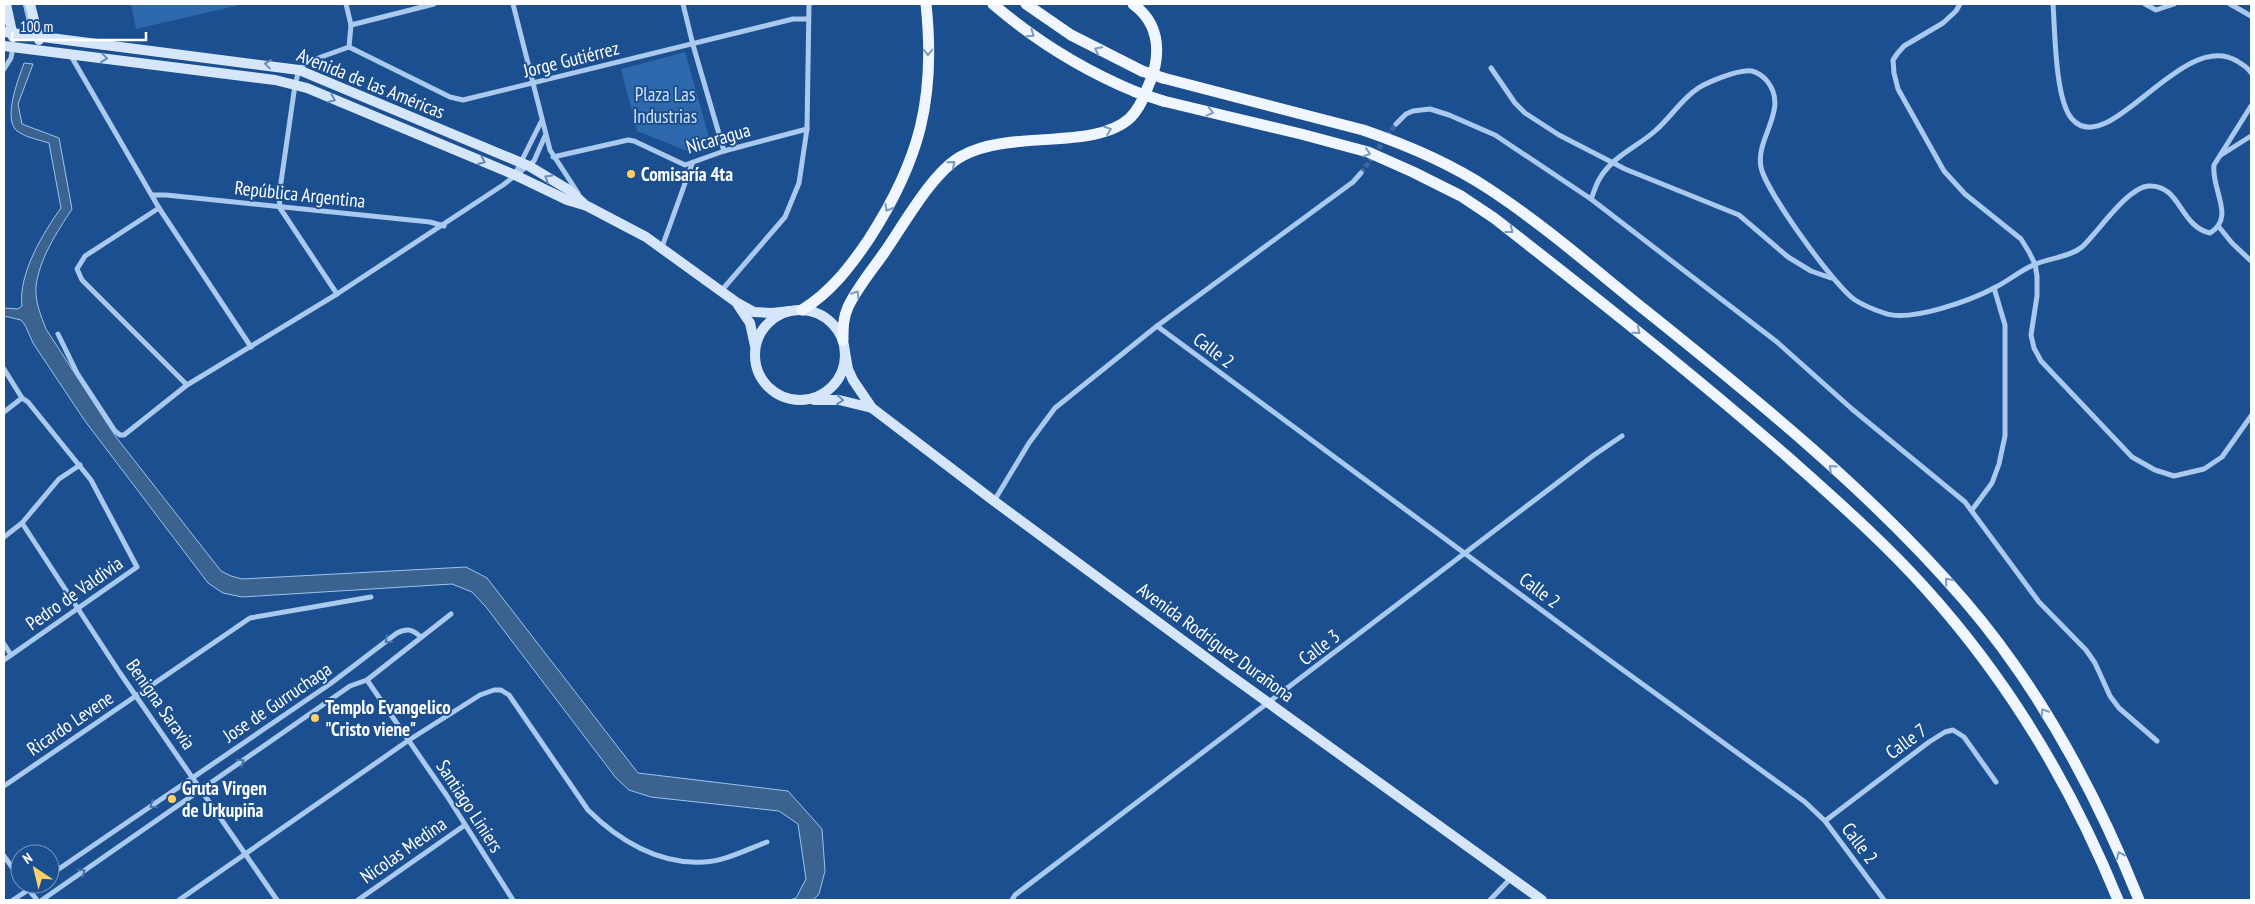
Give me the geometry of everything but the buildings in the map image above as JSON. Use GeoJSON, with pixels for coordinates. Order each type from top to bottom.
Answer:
{"type":"FeatureCollection","features":[{"type":"Feature","properties":{"kind":"main road"},"geometry":{"type":"LineString","coordinates":[[6,4],[9,47]]}},
{"type":"Feature","properties":{"kind":"main road"},"geometry":{"type":"LineString","coordinates":[[30,4],[42,50]]}},
{"type":"Feature","properties":{"kind":"main road"},"geometry":{"type":"LineString","coordinates":[[802,310],[827,292],[860,252],[893,200],[911,161],[919,137],[926,101],[928,53],[926,4]]}},
{"type":"Feature","properties":{"kind":"main road"},"geometry":{"type":"LineString","coordinates":[[993,4],[1018,25],[1078,65],[1136,92],[1163,101],[1368,152],[1461,196],[1494,218],[1727,404],[1892,552],[1947,613],[1989,668],[2049,758],[2078,810],[2118,900]]}},
{"type":"Feature","properties":{"kind":"main road"},"geometry":{"type":"LineString","coordinates":[[1026,4],[1071,35],[1142,71],[1363,130],[1417,150],[1457,170],[1489,189],[1524,214],[1729,378],[1912,542],[1966,602],[1995,638],[2075,762],[2139,900]]}},
{"type":"Feature","properties":{"kind":"main road"},"geometry":{"type":"LineString","coordinates":[[807,400],[825,392],[839,378],[844,365],[845,315],[854,296],[930,188],[950,164],[961,156],[977,149],[998,143],[1100,133],[1121,125],[1137,110],[1149,86],[1156,63],[1157,50],[1153,28],[1147,16],[1133,4]]}},
{"type":"Feature","properties":{"kind":"main road","name":"Avenida de las Américas"},"geometry":{"type":"LineString","coordinates":[[8,32],[299,70],[524,165],[569,190],[587,206]]}},
{"type":"Feature","properties":{"kind":"main road","name":"Avenida de las Américas"},"geometry":{"type":"LineString","coordinates":[[9,47],[275,80],[295,85],[515,175],[567,200],[587,206],[662,247],[736,302]]}},
{"type":"Feature","properties":{"kind":"main road"},"geometry":{"type":"LineString","coordinates":[[736,302],[754,312],[802,310],[814,312],[826,318],[835,326],[844,346],[852,380],[872,408]]}},
{"type":"Feature","properties":{"kind":"main road"},"geometry":{"type":"LineString","coordinates":[[736,302],[750,324],[755,347],[757,371],[768,386],[782,397],[794,400],[839,400],[872,408]]}},
{"type":"Feature","properties":{"kind":"main road"},"geometry":{"type":"LineString","coordinates":[[755,347],[759,335],[767,324],[777,316],[790,311]]}},
{"type":"Feature","properties":{"kind":"main road","name":"Avenida Rodríguez Durañona"},"geometry":{"type":"LineString","coordinates":[[872,408],[994,501],[1269,703],[1542,900]]}},
{"type":"Feature","properties":{"kind":"street"},"geometry":{"type":"LineString","coordinates":[[337,294],[280,208],[278,196],[299,70],[307,62],[350,47],[351,25],[346,4]]}},
{"type":"Feature","properties":{"kind":"street"},"geometry":{"type":"LineString","coordinates":[[351,25],[434,4]]}},
{"type":"Feature","properties":{"kind":"street"},"geometry":{"type":"LineString","coordinates":[[513,4],[545,136],[553,157],[587,206]]}},
{"type":"Feature","properties":{"kind":"street"},"geometry":{"type":"LineString","coordinates":[[683,4],[724,151]]}},
{"type":"Feature","properties":{"kind":"street"},"geometry":{"type":"LineString","coordinates":[[722,290],[760,247],[790,207],[799,183],[807,129],[809,4]]}},
{"type":"Feature","properties":{"kind":"street"},"geometry":{"type":"LineString","coordinates":[[1960,4],[1943,23],[1904,46],[1894,60],[1894,73],[1898,89],[1944,171],[1981,208],[1998,219],[2021,239],[2035,264],[2037,296],[2031,335],[2034,348],[2042,361],[2132,457],[2155,470],[2174,476],[2204,469],[2222,457],[2251,416]]}},
{"type":"Feature","properties":{"kind":"street"},"geometry":{"type":"LineString","coordinates":[[2053,4],[2060,88],[2071,118],[2079,125],[2092,128],[2108,123],[2174,74],[2198,59],[2215,54],[2230,57],[2248,68],[2251,73]]}},
{"type":"Feature","properties":{"kind":"street"},"geometry":{"type":"LineString","coordinates":[[2145,4],[2156,10],[2174,4]]}},
{"type":"Feature","properties":{"kind":"street"},"geometry":{"type":"LineString","coordinates":[[2230,4],[2251,16]]}},
{"type":"Feature","properties":{"kind":"street","name":"Jorge Gutiérrez"},"geometry":{"type":"LineString","coordinates":[[350,47],[456,99],[463,100],[793,19],[808,19]]}},
{"type":"Feature","properties":{"kind":"street"},"geometry":{"type":"LineString","coordinates":[[4,69],[11,58],[9,47]]}},
{"type":"Feature","properties":{"kind":"street"},"geometry":{"type":"LineString","coordinates":[[69,53],[159,208],[251,347]]}},
{"type":"Feature","properties":{"kind":"street"},"geometry":{"type":"LineString","coordinates":[[1491,68],[1515,104],[1524,113],[1560,135],[1613,163],[1662,185],[1739,215],[1788,257],[1811,271],[1832,278]]}},
{"type":"Feature","properties":{"kind":"street"},"geometry":{"type":"LineString","coordinates":[[1591,199],[1600,178],[1613,163],[1655,131],[1699,87],[1742,72],[1754,71],[1766,79],[1774,92],[1776,108],[1761,155],[1761,167],[1764,177],[1778,202],[1832,278],[1855,300],[1886,314],[1907,317],[1932,312],[1994,288],[2035,264],[2081,248],[2134,192],[2146,186],[2160,187],[2170,192],[2190,221],[2202,231],[2210,232],[2219,227],[2223,219],[2213,174],[2214,165],[2251,106]]}},
{"type":"Feature","properties":{"kind":"street"},"geometry":{"type":"LineString","coordinates":[[1396,124],[1406,114],[1413,111],[1430,110],[1449,115],[1495,135],[1591,199],[1777,342],[1852,409],[1955,493],[1972,510],[2039,602],[2086,650],[2095,663],[2110,696],[2119,708],[2157,741]]}},
{"type":"Feature","properties":{"kind":"street"},"geometry":{"type":"LineString","coordinates":[[515,175],[524,165],[542,121]]}},
{"type":"Feature","properties":{"kind":"street","name":"Nicaragua"},"geometry":{"type":"LineString","coordinates":[[553,157],[632,140],[679,163],[692,164],[724,151],[807,129]]}},
{"type":"Feature","properties":{"kind":"street"},"geometry":{"type":"LineString","coordinates":[[58,334],[77,373],[120,435],[130,432],[188,385],[337,294],[444,226],[504,185],[538,153],[545,136]]}},
{"type":"Feature","properties":{"kind":"street"},"geometry":{"type":"LineString","coordinates":[[2218,157],[2251,136]]}},
{"type":"Feature","properties":{"kind":"street"},"geometry":{"type":"LineString","coordinates":[[662,247],[692,164]]}},
{"type":"Feature","properties":{"kind":"street"},"geometry":{"type":"LineString","coordinates":[[994,501],[1029,443],[1055,408],[1156,326],[1353,182],[1361,173]]}},
{"type":"Feature","properties":{"kind":"street","name":"República Argentina"},"geometry":{"type":"LineString","coordinates":[[152,196],[166,195],[430,222],[444,226]]}},
{"type":"Feature","properties":{"kind":"street"},"geometry":{"type":"LineString","coordinates":[[159,208],[85,256],[77,269],[82,280],[188,385]]}},
{"type":"Feature","properties":{"kind":"street"},"geometry":{"type":"LineString","coordinates":[[2219,227],[2232,244],[2251,261]]}},
{"type":"Feature","properties":{"kind":"street"},"geometry":{"type":"LineString","coordinates":[[1972,510],[1992,483],[1999,464],[2004,436],[2005,325],[1994,288]]}},
{"type":"Feature","properties":{"kind":"street","name":"Calle 2"},"geometry":{"type":"LineString","coordinates":[[1156,326],[1805,802],[1825,821],[1884,900]]}},
{"type":"Feature","properties":{"kind":"street"},"geometry":{"type":"LineString","coordinates":[[4,369],[22,398],[28,402],[80,465],[54,484],[22,523],[4,537]]}},
{"type":"Feature","properties":{"kind":"street"},"geometry":{"type":"LineString","coordinates":[[4,412],[22,398]]}},
{"type":"Feature","properties":{"kind":"street","name":"Calle 3"},"geometry":{"type":"LineString","coordinates":[[1012,899],[1594,455],[1622,436]]}},
{"type":"Feature","properties":{"kind":"street","name":"Pedro de Valdivia"},"geometry":{"type":"LineString","coordinates":[[4,660],[138,567],[91,480],[80,465]]}},
{"type":"Feature","properties":{"kind":"street","name":"Benigna Saravia"},"geometry":{"type":"LineString","coordinates":[[22,523],[137,696],[277,900]]}},
{"type":"Feature","properties":{"kind":"street","name":"Ricardo Levene"},"geometry":{"type":"LineString","coordinates":[[4,786],[250,618],[259,614],[371,597]]}},
{"type":"Feature","properties":{"kind":"street","name":"Jose de Gurruchaga"},"geometry":{"type":"LineString","coordinates":[[42,900],[350,686],[367,680],[451,614]]}},
{"type":"Feature","properties":{"kind":"street","name":"Jose de Gurruchaga"},"geometry":{"type":"LineString","coordinates":[[60,868],[357,665],[397,632],[408,629],[413,630],[420,637]]}},
{"type":"Feature","properties":{"kind":"street"},"geometry":{"type":"LineString","coordinates":[[4,644],[11,655]]}},
{"type":"Feature","properties":{"kind":"street","name":"Santiago Liniers"},"geometry":{"type":"LineString","coordinates":[[367,680],[409,740],[512,900]]}},
{"type":"Feature","properties":{"kind":"street"},"geometry":{"type":"LineString","coordinates":[[179,900],[409,740],[480,695],[494,690],[501,690],[509,695],[588,810],[602,824],[638,848],[674,861],[705,862],[767,842]]}},
{"type":"Feature","properties":{"kind":"street","name":"Calle 7"},"geometry":{"type":"LineString","coordinates":[[1825,821],[1929,742],[1945,732],[1953,730],[1964,737],[1996,782]]}},
{"type":"Feature","properties":{"kind":"street","name":"Nicolas Medina"},"geometry":{"type":"LineString","coordinates":[[358,900],[465,825]]}},
{"type":"Feature","properties":{"kind":"street"},"geometry":{"type":"LineString","coordinates":[[1490,900],[1511,877]]}},
{"type":"Feature","properties":{"kind":"green space"},"geometry":{"type":"Polygon","coordinates":[[[131,4],[244,4],[136,29],[131,4]]]}},
{"type":"Feature","properties":{"kind":"green space","name":"Plaza Las Industrias"},"geometry":{"type":"Polygon","coordinates":[[[685,52],[710,141],[687,151],[637,131],[621,69],[685,52]]]}},
{"type":"Feature","properties":{"kind":"shaded area"},"geometry":{"type":"Polygon","coordinates":[[[24,63],[33,64],[18,104],[22,124],[59,138],[72,209],[45,256],[38,277],[36,298],[46,329],[116,437],[221,571],[242,579],[466,567],[487,578],[638,773],[788,791],[822,829],[825,871],[819,894],[813,900],[790,900],[796,898],[806,879],[798,824],[779,811],[651,797],[629,790],[616,778],[486,607],[472,592],[452,584],[242,597],[223,593],[208,583],[85,421],[33,343],[25,325],[21,320],[4,316],[4,308],[18,309],[22,306],[24,281],[33,254],[61,208],[49,143],[20,133],[14,128],[11,120],[15,89],[24,63]]]}},
{"type":"Feature","properties":{"kind":"waterway"},"geometry":{"type":"LineString","coordinates":[[24,4],[28,21]]}},
{"type":"Feature","properties":{"kind":"tunnel"},"geometry":{"type":"LineString","coordinates":[[1361,173],[1396,124]]}},
{"type":"Feature","properties":{"kind":"place","name":"Comisaría 4ta"},"geometry":{"type":"Point","coordinates":[631,174]}},
{"type":"Feature","properties":{"kind":"place","name":"Templo Evangelico \"Cristo viene\""},"geometry":{"type":"Point","coordinates":[315,718]}},
{"type":"Feature","properties":{"kind":"place","name":"Gruta Virgen de Urkupiña"},"geometry":{"type":"Point","coordinates":[172,799]}}]}
